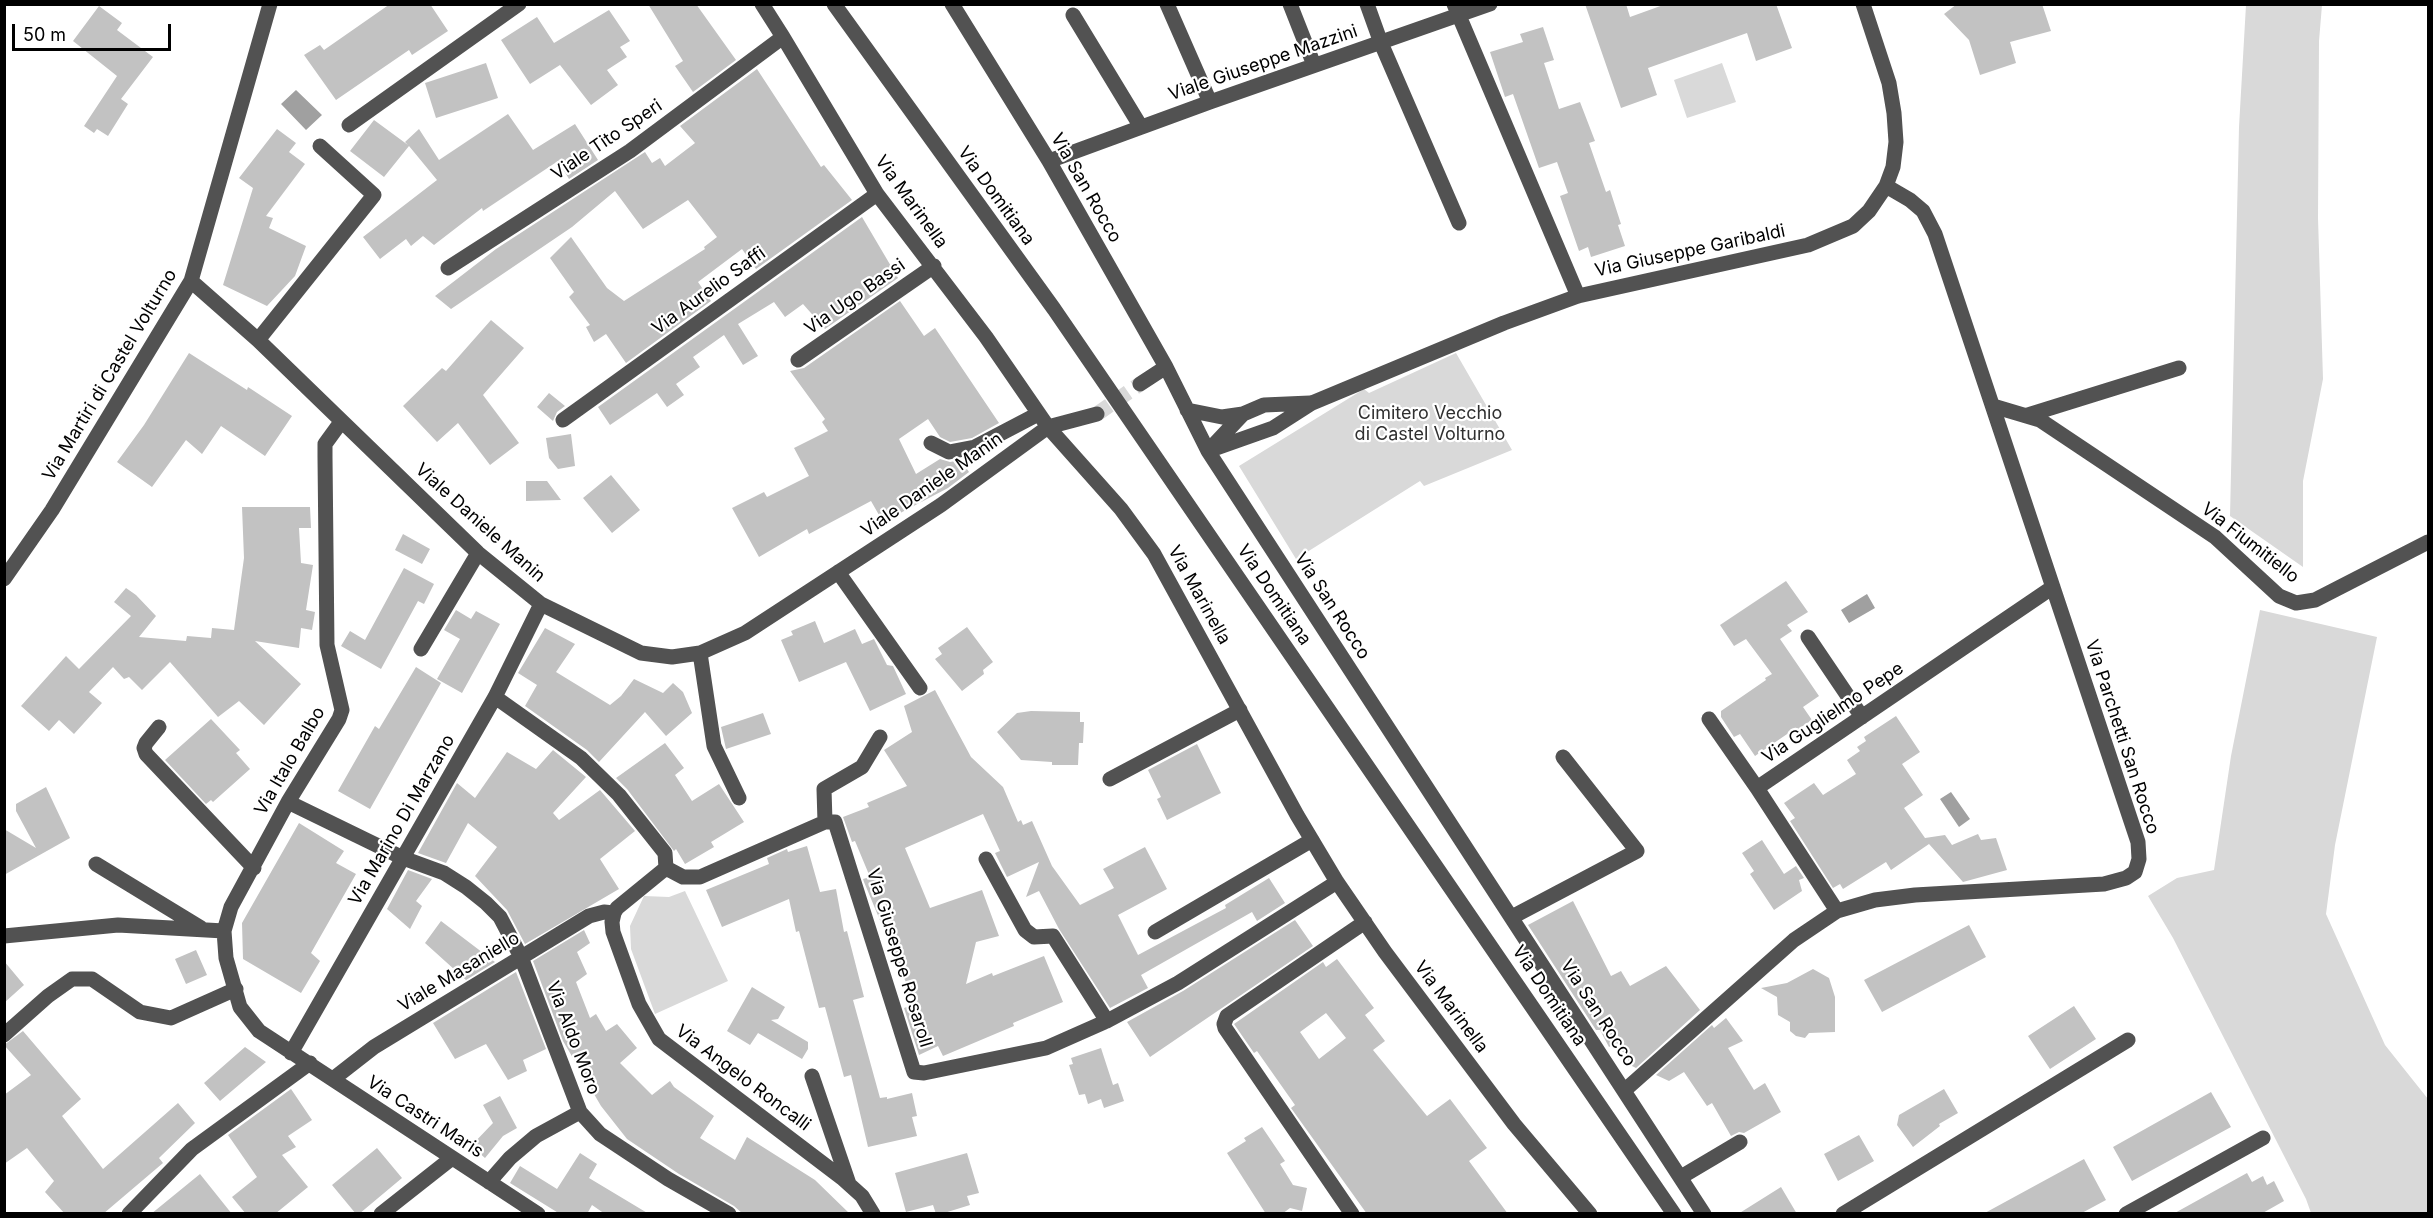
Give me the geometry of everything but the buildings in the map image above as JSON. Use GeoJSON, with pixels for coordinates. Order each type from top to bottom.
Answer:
{"type":"FeatureCollection","features":[{"type":"Feature","properties":{"kind":"street","name":"Via Martiri di Castel Volturno"},"geometry":{"type":"LineString","coordinates":[[4,579],[52,510],[191,281],[270,4]]}},
{"type":"Feature","properties":{"kind":"street"},"geometry":{"type":"LineString","coordinates":[[349,125],[519,4]]}},
{"type":"Feature","properties":{"kind":"street","name":"Via Marinella"},"geometry":{"type":"LineString","coordinates":[[762,4],[877,195],[934,266],[1048,427],[1121,509],[1154,554],[1337,882],[1514,1124],[1590,1214]]}},
{"type":"Feature","properties":{"kind":"street","name":"Via Domitiana"},"geometry":{"type":"LineString","coordinates":[[834,4],[1054,309],[1674,1214]]}},
{"type":"Feature","properties":{"kind":"street","name":"Via San Rocco"},"geometry":{"type":"LineString","coordinates":[[952,4],[1049,161],[1166,367],[1208,451],[1704,1214]]}},
{"type":"Feature","properties":{"kind":"street"},"geometry":{"type":"LineString","coordinates":[[1167,4],[1210,102]]}},
{"type":"Feature","properties":{"kind":"street"},"geometry":{"type":"LineString","coordinates":[[1290,4],[1314,65]]}},
{"type":"Feature","properties":{"kind":"street"},"geometry":{"type":"LineString","coordinates":[[1367,4],[1381,43],[1459,223]]}},
{"type":"Feature","properties":{"kind":"street","name":"Viale Giuseppe Mazzini"},"geometry":{"type":"LineString","coordinates":[[1049,161],[1381,43],[1456,10],[1490,4]]}},
{"type":"Feature","properties":{"kind":"street","name":"Via Giuseppe Garibaldi"},"geometry":{"type":"LineString","coordinates":[[1208,451],[1273,428],[1312,403],[1504,323],[1578,297],[1808,245],[1853,226],[1869,211],[1886,186],[1893,167],[1896,142],[1894,113],[1888,83],[1863,4]]}},
{"type":"Feature","properties":{"kind":"street"},"geometry":{"type":"LineString","coordinates":[[1456,10],[1578,297]]}},
{"type":"Feature","properties":{"kind":"street"},"geometry":{"type":"LineString","coordinates":[[1073,15],[1141,127]]}},
{"type":"Feature","properties":{"kind":"street","name":"Viale Tito Speri"},"geometry":{"type":"LineString","coordinates":[[448,268],[630,151],[783,37]]}},
{"type":"Feature","properties":{"kind":"street"},"geometry":{"type":"LineString","coordinates":[[258,340],[374,195],[320,147]]}},
{"type":"Feature","properties":{"kind":"street","name":"Via Parchetti San Rocco"},"geometry":{"type":"LineString","coordinates":[[1625,1090],[1794,940],[1837,911],[1875,900],[1915,895],[2104,884],[2126,878],[2135,872],[2139,859],[2138,842],[1935,234],[1923,211],[1886,186]]}},
{"type":"Feature","properties":{"kind":"street","name":"Via Aurelio Saffi"},"geometry":{"type":"LineString","coordinates":[[563,420],[877,195]]}},
{"type":"Feature","properties":{"kind":"street","name":"Via Ugo Bassi"},"geometry":{"type":"LineString","coordinates":[[798,360],[934,266]]}},
{"type":"Feature","properties":{"kind":"street","name":"Viale Daniele Manin"},"geometry":{"type":"LineString","coordinates":[[191,281],[258,340],[478,553],[541,604],[640,652],[672,657],[700,653],[745,633],[941,505],[1048,427],[1097,414]]}},
{"type":"Feature","properties":{"kind":"street"},"geometry":{"type":"LineString","coordinates":[[1140,384],[1166,367]]}},
{"type":"Feature","properties":{"kind":"street"},"geometry":{"type":"LineString","coordinates":[[2028,415],[2179,368]]}},
{"type":"Feature","properties":{"kind":"street","name":"Via Giuseppe Garibaldi"},"geometry":{"type":"LineString","coordinates":[[1187,410],[1221,417],[1243,414],[1264,405],[1312,403]]}},
{"type":"Feature","properties":{"kind":"street","name":"Via Fiumitiello"},"geometry":{"type":"LineString","coordinates":[[1992,406],[2040,420],[2215,537],[2279,596],[2296,603],[2315,600],[2428,542]]}},
{"type":"Feature","properties":{"kind":"street"},"geometry":{"type":"LineString","coordinates":[[931,443],[949,452],[975,447],[1038,414]]}},
{"type":"Feature","properties":{"kind":"street","name":"Via Giuseppe Garibaldi"},"geometry":{"type":"LineString","coordinates":[[1208,451],[1243,414]]}},
{"type":"Feature","properties":{"kind":"street","name":"Via Italo Balbo"},"geometry":{"type":"LineString","coordinates":[[291,1053],[259,1030],[240,1007],[226,958],[224,931],[231,907],[288,802],[339,719],[342,710],[327,645],[325,457],[325,444],[341,422]]}},
{"type":"Feature","properties":{"kind":"street"},"geometry":{"type":"LineString","coordinates":[[421,649],[478,553]]}},
{"type":"Feature","properties":{"kind":"street"},"geometry":{"type":"LineString","coordinates":[[838,572],[920,688]]}},
{"type":"Feature","properties":{"kind":"street","name":"Via Guglielmo Pepe"},"geometry":{"type":"LineString","coordinates":[[1837,911],[1757,788],[2053,587]]}},
{"type":"Feature","properties":{"kind":"street","name":"Via Marino Di Marzano"},"geometry":{"type":"LineString","coordinates":[[291,1053],[495,697],[541,604]]}},
{"type":"Feature","properties":{"kind":"street"},"geometry":{"type":"LineString","coordinates":[[1808,637],[1862,717]]}},
{"type":"Feature","properties":{"kind":"street"},"geometry":{"type":"LineString","coordinates":[[700,653],[714,746],[739,798]]}},
{"type":"Feature","properties":{"kind":"street"},"geometry":{"type":"LineString","coordinates":[[495,697],[581,758],[619,795],[665,853],[666,868]]}},
{"type":"Feature","properties":{"kind":"street"},"geometry":{"type":"LineString","coordinates":[[1110,779],[1240,710]]}},
{"type":"Feature","properties":{"kind":"street"},"geometry":{"type":"LineString","coordinates":[[1709,719],[1757,788]]}},
{"type":"Feature","properties":{"kind":"street"},"geometry":{"type":"LineString","coordinates":[[159,727],[146,743],[144,748],[146,753],[254,868]]}},
{"type":"Feature","properties":{"kind":"street"},"geometry":{"type":"LineString","coordinates":[[666,868],[683,877],[700,877],[825,822],[824,789],[862,767],[880,736]]}},
{"type":"Feature","properties":{"kind":"street"},"geometry":{"type":"LineString","coordinates":[[1512,916],[1637,850],[1563,757]]}},
{"type":"Feature","properties":{"kind":"street","name":"Via Aldo Moro"},"geometry":{"type":"LineString","coordinates":[[288,802],[404,858],[444,873],[466,887],[501,917],[521,957],[580,1112],[600,1134],[668,1179],[729,1214]]}},
{"type":"Feature","properties":{"kind":"street","name":"Via Giuseppe Rosaroll"},"geometry":{"type":"LineString","coordinates":[[825,822],[835,822],[838,827],[914,1072],[960,1066],[1046,1048],[1107,1021],[1179,983],[1337,882]]}},
{"type":"Feature","properties":{"kind":"street"},"geometry":{"type":"LineString","coordinates":[[1155,932],[1312,840]]}},
{"type":"Feature","properties":{"kind":"street"},"geometry":{"type":"LineString","coordinates":[[986,859],[1025,930],[1034,937],[1053,936],[1107,1021]]}},
{"type":"Feature","properties":{"kind":"street"},"geometry":{"type":"LineString","coordinates":[[96,864],[204,930]]}},
{"type":"Feature","properties":{"kind":"street"},"geometry":{"type":"LineString","coordinates":[[614,913],[666,868]]}},
{"type":"Feature","properties":{"kind":"street","name":"Viale Masaniello"},"geometry":{"type":"LineString","coordinates":[[333,1079],[374,1047],[589,916],[604,912],[614,913]]}},
{"type":"Feature","properties":{"kind":"street","name":"Via Angelo Roncalli"},"geometry":{"type":"LineString","coordinates":[[614,913],[613,932],[635,994],[660,1039],[849,1184],[862,1196],[873,1214]]}},
{"type":"Feature","properties":{"kind":"street"},"geometry":{"type":"LineString","coordinates":[[1352,1214],[1224,1024],[1227,1016],[1365,922]]}},
{"type":"Feature","properties":{"kind":"street"},"geometry":{"type":"LineString","coordinates":[[4,936],[118,925],[224,931]]}},
{"type":"Feature","properties":{"kind":"street"},"geometry":{"type":"LineString","coordinates":[[4,1035],[48,996],[72,979],[92,979],[140,1012],[171,1018],[236,989]]}},
{"type":"Feature","properties":{"kind":"street"},"geometry":{"type":"LineString","coordinates":[[1843,1214],[2128,1040]]}},
{"type":"Feature","properties":{"kind":"street","name":"Via Castri Maris"},"geometry":{"type":"LineString","coordinates":[[291,1053],[310,1063],[533,1212]]}},
{"type":"Feature","properties":{"kind":"street"},"geometry":{"type":"LineString","coordinates":[[129,1214],[192,1149],[310,1063]]}},
{"type":"Feature","properties":{"kind":"street"},"geometry":{"type":"LineString","coordinates":[[812,1076],[849,1184]]}},
{"type":"Feature","properties":{"kind":"street"},"geometry":{"type":"LineString","coordinates":[[489,1182],[510,1158],[536,1136],[580,1112]]}},
{"type":"Feature","properties":{"kind":"street"},"geometry":{"type":"LineString","coordinates":[[2126,1214],[2263,1138]]}},
{"type":"Feature","properties":{"kind":"street"},"geometry":{"type":"LineString","coordinates":[[1681,1177],[1740,1142]]}},
{"type":"Feature","properties":{"kind":"street"},"geometry":{"type":"LineString","coordinates":[[381,1214],[452,1158]]}},
{"type":"Feature","properties":{"kind":"green space"},"geometry":{"type":"Polygon","coordinates":[[[2246,5],[2322,5],[2319,41],[2318,218],[2323,379],[2303,481],[2303,567],[2230,516],[2239,127],[2246,5]]]}},
{"type":"Feature","properties":{"kind":"green space"},"geometry":{"type":"Polygon","coordinates":[[[1722,63],[1736,102],[1687,118],[1674,80],[1722,63]]]}},
{"type":"Feature","properties":{"kind":"green space","name":"Cimitero Vecchio di Castel Volturno"},"geometry":{"type":"Polygon","coordinates":[[[1456,353],[1512,450],[1424,486],[1420,481],[1296,559],[1239,466],[1364,389],[1369,393],[1456,353]]]}},
{"type":"Feature","properties":{"kind":"green space"},"geometry":{"type":"Polygon","coordinates":[[[2260,610],[2377,637],[2335,845],[2326,914],[2385,1045],[2428,1099],[2428,1213],[2311,1213],[2306,1199],[2173,938],[2148,896],[2177,878],[2214,870],[2231,756],[2260,610]]]}},
{"type":"Feature","properties":{"kind":"green space"},"geometry":{"type":"Polygon","coordinates":[[[685,891],[728,981],[655,1014],[631,949],[630,926],[644,896],[669,897],[685,891]]]}},
{"type":"Feature","properties":{"kind":"shaded area"},"geometry":{"type":"Polygon","coordinates":[[[296,90],[322,115],[306,130],[281,104],[296,90]]]}},
{"type":"Feature","properties":{"kind":"shaded area"},"geometry":{"type":"Polygon","coordinates":[[[1867,594],[1875,608],[1849,623],[1841,610],[1867,594]]]}},
{"type":"Feature","properties":{"kind":"shaded area"},"geometry":{"type":"Polygon","coordinates":[[[1951,792],[1970,819],[1959,827],[1940,799],[1951,792]]]}},
{"type":"Feature","properties":{"kind":"tunnel"},"geometry":{"type":"LineString","coordinates":[[1097,414],[1140,384]]}}]}
